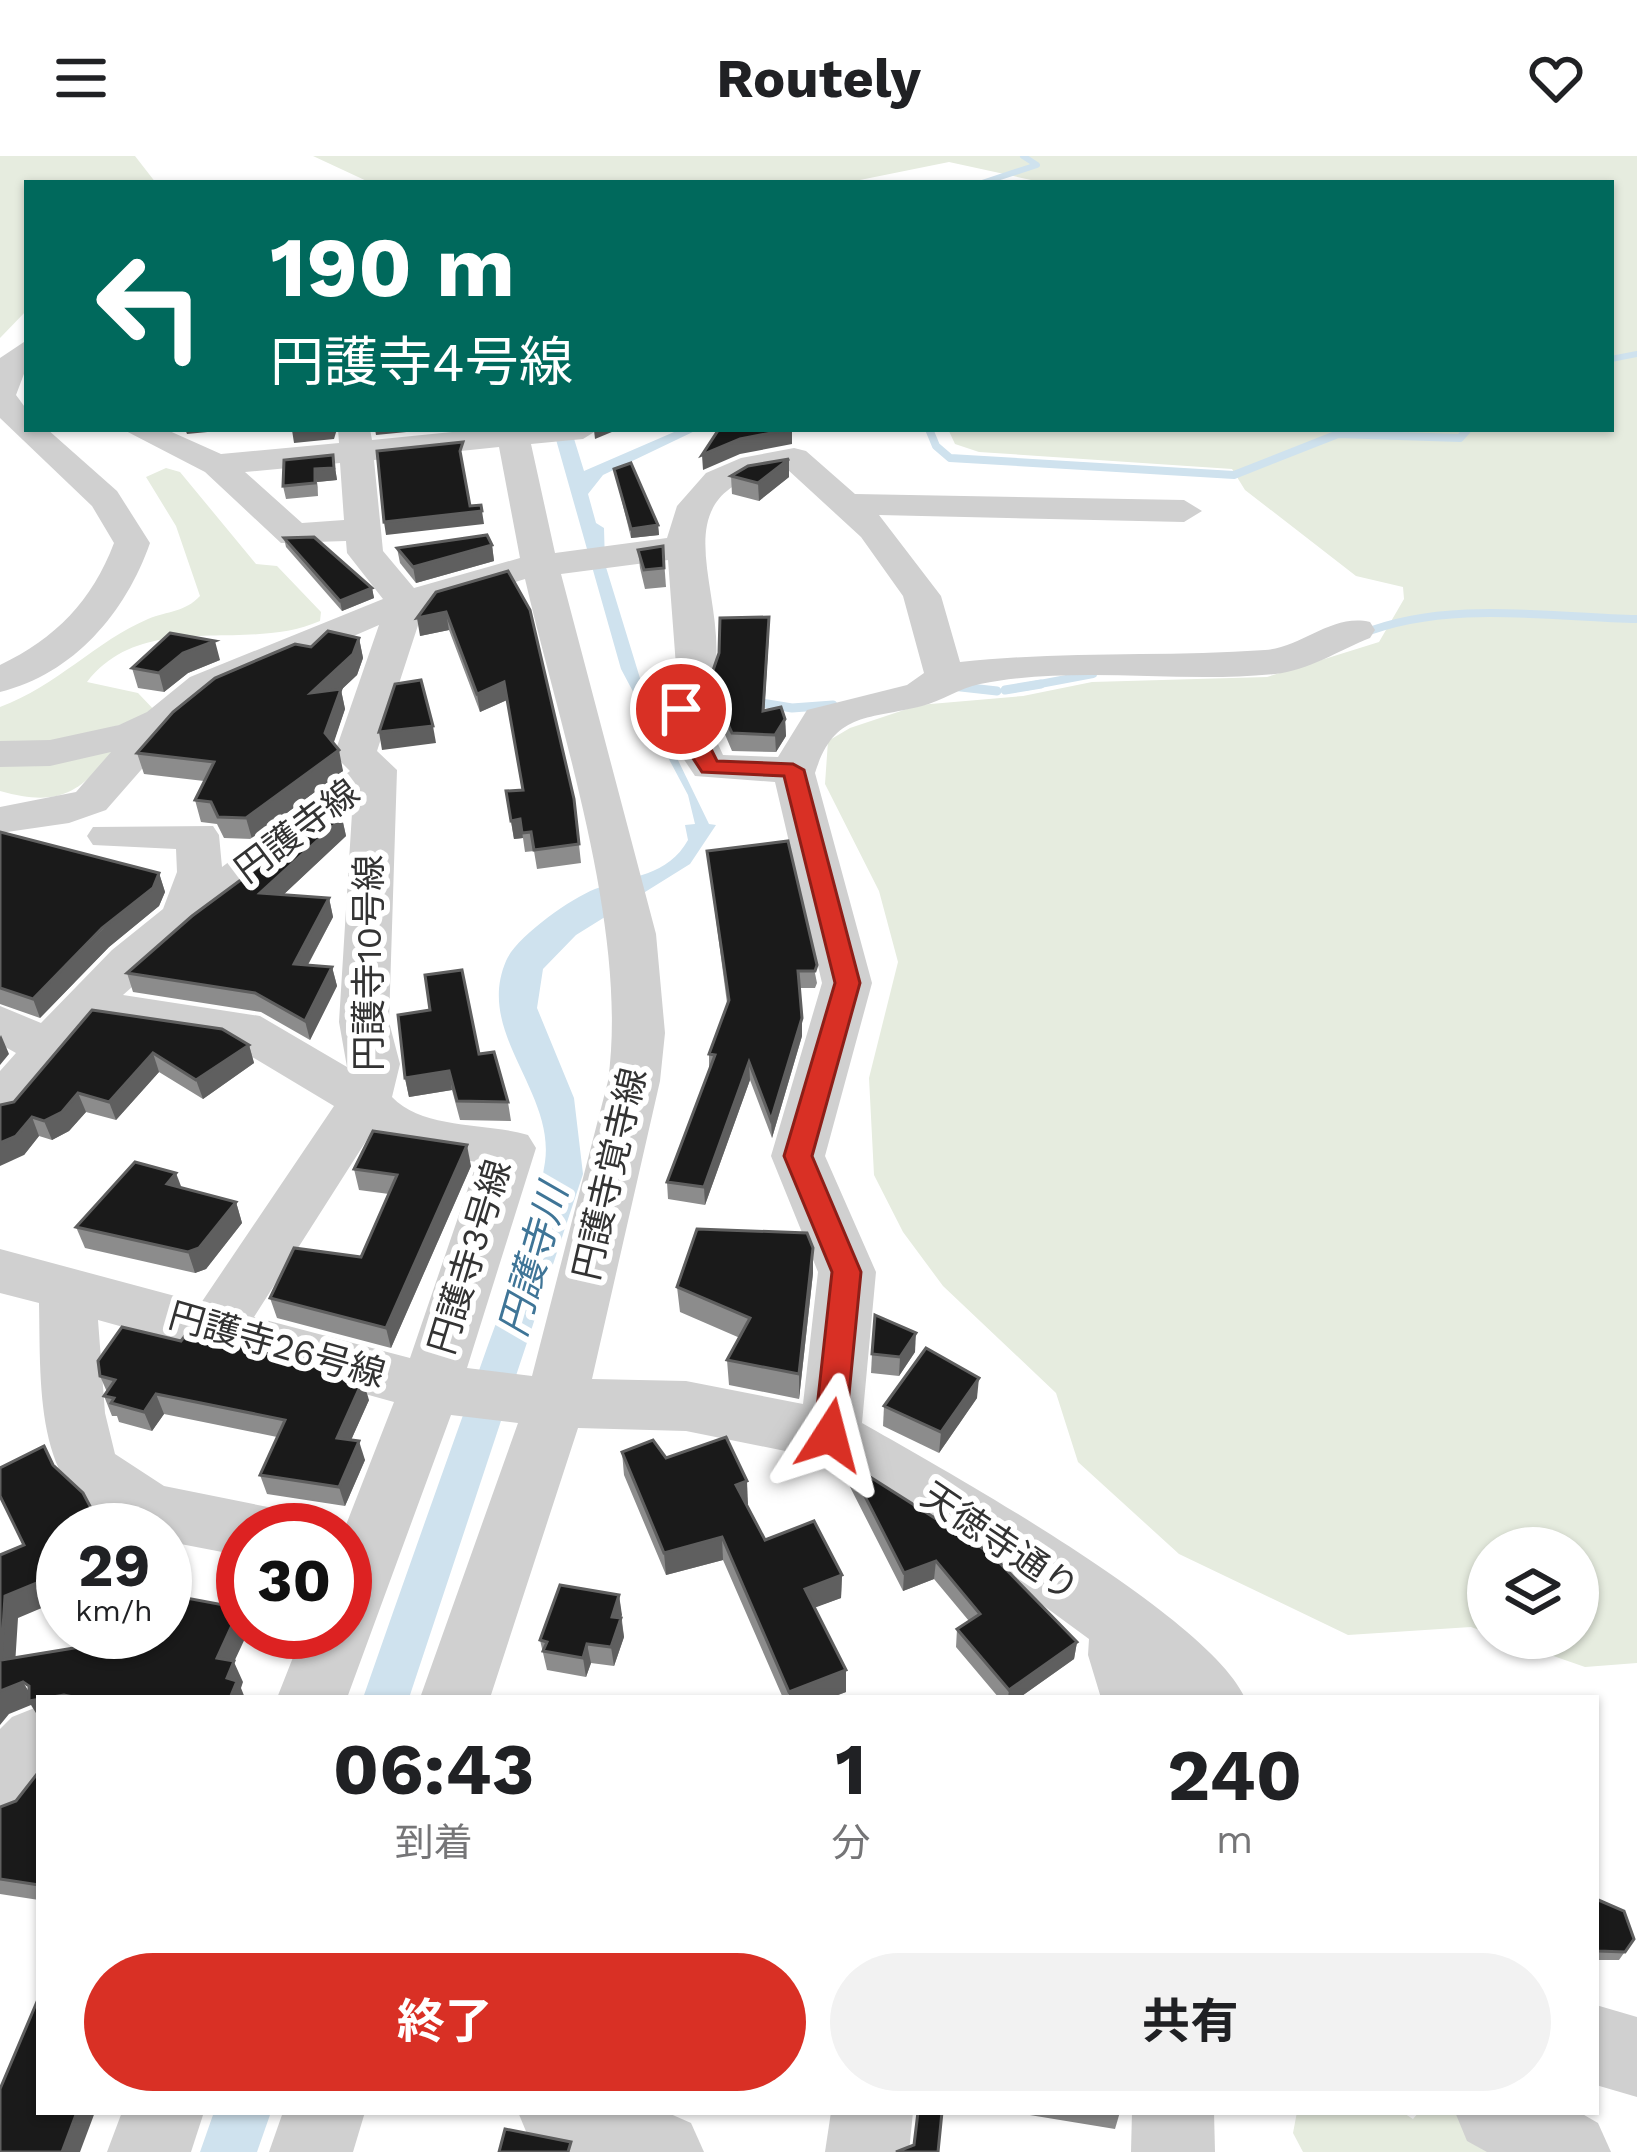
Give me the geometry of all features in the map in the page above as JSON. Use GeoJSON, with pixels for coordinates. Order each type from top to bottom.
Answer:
{"type":"FeatureCollection","features":[{"type":"Feature","properties":{"kind":"street"},"geometry":{"type":"LineString","coordinates":[[24,352],[5,370],[0,396],[24,427]]}},
{"type":"Feature","properties":{"kind":"street"},"geometry":{"type":"LineString","coordinates":[[0,680],[76,638],[104,608],[132,543],[102,490],[31,432]]}},
{"type":"Feature","properties":{"kind":"street"},"geometry":{"type":"LineString","coordinates":[[145,432],[217,465],[294,535],[412,547]]}},
{"type":"Feature","properties":{"kind":"street"},"geometry":{"type":"LineString","coordinates":[[217,465],[356,440],[520,433]]}},
{"type":"Feature","properties":{"kind":"street","name":"円護寺覚寺線"},"geometry":{"type":"LineString","coordinates":[[456,1695],[634,1081],[640,1033],[623,891],[540,564],[520,433]]}},
{"type":"Feature","properties":{"kind":"street"},"geometry":{"type":"LineString","coordinates":[[356,440],[363,541],[406,603]]}},
{"type":"Feature","properties":{"kind":"street"},"geometry":{"type":"LineString","coordinates":[[794,772],[710,767],[690,737],[681,709],[696,666],[691,578],[683,547],[685,521],[700,493],[741,464],[796,444],[874,529],[922,596],[942,670],[960,677]]}},
{"type":"Feature","properties":{"kind":"street"},"geometry":{"type":"LineString","coordinates":[[849,504],[1184,511]]}},
{"type":"Feature","properties":{"kind":"street"},"geometry":{"type":"LineString","coordinates":[[0,820],[81,806],[99,795],[161,721],[234,658],[540,564],[683,547]]}},
{"type":"Feature","properties":{"kind":"street","name":"円護寺線"},"geometry":{"type":"LineString","coordinates":[[0,1105],[113,972],[329,814],[376,770],[355,755],[406,603]]}},
{"type":"Feature","properties":{"kind":"street"},"geometry":{"type":"LineString","coordinates":[[830,1435],[847,1272],[798,1156],[847,983],[794,772],[803,743],[822,719],[921,694],[936,682],[960,677],[1032,666],[1277,662],[1356,630]]}},
{"type":"Feature","properties":{"kind":"street"},"geometry":{"type":"LineString","coordinates":[[0,754],[50,753],[132,735],[149,722],[161,721]]}},
{"type":"Feature","properties":{"kind":"street"},"geometry":{"type":"LineString","coordinates":[[119,768],[133,790],[113,836],[197,835],[200,872],[182,918]]}},
{"type":"Feature","properties":{"kind":"street","name":"円護寺10号線"},"geometry":{"type":"LineString","coordinates":[[216,1327],[365,1101],[374,1064],[364,1022],[376,770]]}},
{"type":"Feature","properties":{"kind":"street","name":"円護寺3号線"},"geometry":{"type":"LineString","coordinates":[[113,972],[242,1028],[365,1101],[392,1130],[509,1148],[446,1390]]}},
{"type":"Feature","properties":{"kind":"street"},"geometry":{"type":"LineString","coordinates":[[0,1022],[48,1049]]}},
{"type":"Feature","properties":{"kind":"street","name":"円護寺26号線"},"geometry":{"type":"LineString","coordinates":[[0,1271],[446,1390],[541,1401]]}},
{"type":"Feature","properties":{"kind":"street"},"geometry":{"type":"LineString","coordinates":[[67,1288],[79,1440],[92,1472],[175,1519],[216,1524]]}},
{"type":"Feature","properties":{"kind":"street"},"geometry":{"type":"LineString","coordinates":[[372,1519],[446,1390]]}},
{"type":"Feature","properties":{"kind":"street","name":"天徳寺通り"},"geometry":{"type":"LineString","coordinates":[[541,1401],[686,1406],[830,1435],[974,1519],[1173,1661],[1207,1695]]}},
{"type":"Feature","properties":{"kind":"street"},"geometry":{"type":"LineString","coordinates":[[1124,1627],[1122,1654],[1135,1695]]}},
{"type":"Feature","properties":{"kind":"street"},"geometry":{"type":"LineString","coordinates":[[313,1695],[327,1659]]}},
{"type":"Feature","properties":{"kind":"street"},"geometry":{"type":"LineString","coordinates":[[1599,2046],[1637,2057]]}},
{"type":"Feature","properties":{"kind":"street"},"geometry":{"type":"LineString","coordinates":[[149,2152],[162,2115]]}},
{"type":"Feature","properties":{"kind":"street"},"geometry":{"type":"LineString","coordinates":[[311,2152],[323,2115]]}},
{"type":"Feature","properties":{"kind":"street"},"geometry":{"type":"LineString","coordinates":[[567,2115],[662,2152]]}},
{"type":"Feature","properties":{"kind":"street"},"geometry":{"type":"LineString","coordinates":[[867,2152],[872,2115]]}},
{"type":"Feature","properties":{"kind":"street"},"geometry":{"type":"LineString","coordinates":[[1174,2115],[1174,2152]]}},
{"type":"Feature","properties":{"kind":"shaded area"},"geometry":{"type":"Polygon","coordinates":[[[0,156],[135,156],[154,180],[24,180],[24,313],[0,338],[0,156]]]}},
{"type":"Feature","properties":{"kind":"shaded area"},"geometry":{"type":"Polygon","coordinates":[[[313,156],[1637,156],[1637,1663],[1585,1667],[1562,1659],[1599,1659],[1599,1527],[1467,1527],[1467,1627],[1348,1635],[1179,1554],[1078,1462],[1056,1393],[943,1286],[903,1232],[874,1175],[869,1078],[898,962],[879,891],[825,784],[828,741],[850,728],[919,705],[1023,696],[1092,682],[1267,677],[1379,642],[1404,599],[1403,587],[1356,576],[1245,490],[1232,469],[979,452],[955,444],[949,432],[1614,432],[1614,180],[1031,180],[949,162],[860,180],[365,180],[313,156]]]}},
{"type":"Feature","properties":{"kind":"shaded area"},"geometry":{"type":"Polygon","coordinates":[[[166,468],[180,472],[256,564],[277,566],[321,612],[320,621],[291,630],[166,639],[137,646],[111,659],[87,682],[138,693],[158,714],[64,741],[0,745],[0,707],[40,687],[129,628],[200,596],[176,526],[146,477],[166,468]]]}},
{"type":"Feature","properties":{"kind":"shaded area"},"geometry":{"type":"Polygon","coordinates":[[[121,743],[70,791],[40,798],[0,791],[0,764],[121,743]]]}},
{"type":"Feature","properties":{"kind":"shaded area"},"geometry":{"type":"Polygon","coordinates":[[[1296,2115],[1407,2115],[1413,2119],[1416,2115],[1468,2115],[1514,2152],[1303,2152],[1293,2133],[1296,2115]]]}},
{"type":"Feature","properties":{"kind":"water","name":"円護寺川"},"geometry":{"type":"Polygon","coordinates":[[[572,432],[584,471],[674,432],[693,432],[603,475],[588,494],[596,523],[604,528],[605,564],[643,688],[709,824],[716,825],[690,864],[576,935],[543,969],[537,1008],[574,1098],[583,1174],[410,1695],[364,1695],[518,1264],[545,1162],[539,1111],[500,1013],[499,987],[506,961],[532,930],[572,901],[670,861],[688,840],[685,825],[695,824],[688,795],[621,669],[555,436],[572,432]]]}},
{"type":"Feature","properties":{"kind":"water"},"geometry":{"type":"Polygon","coordinates":[[[213,2115],[270,2115],[257,2152],[200,2152],[213,2115]]]}},
{"type":"Feature","properties":{"kind":"building"},"geometry":{"type":"Polygon","coordinates":[[[717,432],[776,432],[740,439],[702,455],[717,432]]]}},
{"type":"Feature","properties":{"kind":"building"},"geometry":{"type":"Polygon","coordinates":[[[463,442],[460,451],[470,506],[481,505],[482,511],[384,522],[377,451],[463,442]]]}},
{"type":"Feature","properties":{"kind":"building"},"geometry":{"type":"Polygon","coordinates":[[[333,455],[334,468],[315,469],[315,483],[283,486],[284,460],[333,455]]]}},
{"type":"Feature","properties":{"kind":"building"},"geometry":{"type":"Polygon","coordinates":[[[789,459],[758,483],[731,476],[748,466],[789,459]]]}},
{"type":"Feature","properties":{"kind":"building"},"geometry":{"type":"Polygon","coordinates":[[[631,463],[658,525],[631,529],[614,469],[631,463]]]}},
{"type":"Feature","properties":{"kind":"building"},"geometry":{"type":"Polygon","coordinates":[[[487,535],[492,545],[413,567],[397,548],[487,535]]]}},
{"type":"Feature","properties":{"kind":"building"},"geometry":{"type":"Polygon","coordinates":[[[314,537],[372,588],[340,601],[284,538],[314,537]]]}},
{"type":"Feature","properties":{"kind":"building"},"geometry":{"type":"Polygon","coordinates":[[[663,546],[664,568],[644,570],[638,550],[663,546]]]}},
{"type":"Feature","properties":{"kind":"building"},"geometry":{"type":"Polygon","coordinates":[[[508,571],[530,610],[574,799],[579,844],[534,850],[531,832],[522,833],[520,819],[511,821],[506,791],[523,790],[504,682],[477,694],[446,612],[417,618],[436,592],[508,571]]]}},
{"type":"Feature","properties":{"kind":"building"},"geometry":{"type":"Polygon","coordinates":[[[769,617],[763,711],[781,707],[785,719],[775,735],[732,733],[709,682],[719,653],[720,618],[769,617]]]}},
{"type":"Feature","properties":{"kind":"building"},"geometry":{"type":"Polygon","coordinates":[[[328,631],[359,638],[353,654],[311,693],[341,689],[325,733],[339,750],[246,818],[218,817],[211,802],[195,800],[214,762],[137,753],[173,712],[215,678],[295,644],[311,647],[328,631]]]}},
{"type":"Feature","properties":{"kind":"building"},"geometry":{"type":"Polygon","coordinates":[[[170,633],[215,641],[183,653],[159,673],[132,668],[170,633]]]}},
{"type":"Feature","properties":{"kind":"building"},"geometry":{"type":"Polygon","coordinates":[[[421,680],[433,726],[379,732],[395,684],[421,680]]]}},
{"type":"Feature","properties":{"kind":"building"},"geometry":{"type":"Polygon","coordinates":[[[335,810],[342,818],[260,893],[329,898],[294,964],[332,967],[305,1021],[255,993],[127,973],[192,916],[335,810]]]}},
{"type":"Feature","properties":{"kind":"building"},"geometry":{"type":"Polygon","coordinates":[[[0,832],[159,873],[153,888],[102,928],[33,999],[0,988],[0,832]]]}},
{"type":"Feature","properties":{"kind":"building"},"geometry":{"type":"Polygon","coordinates":[[[788,841],[817,965],[815,971],[798,971],[802,1018],[771,1120],[749,1062],[704,1187],[667,1182],[715,1055],[709,1054],[729,1000],[707,851],[788,841]]]}},
{"type":"Feature","properties":{"kind":"building"},"geometry":{"type":"Polygon","coordinates":[[[462,970],[479,1054],[494,1052],[508,1102],[457,1101],[449,1071],[405,1078],[398,1015],[430,1010],[425,975],[462,970]]]}},
{"type":"Feature","properties":{"kind":"building"},"geometry":{"type":"Polygon","coordinates":[[[92,1010],[222,1029],[249,1045],[196,1080],[153,1053],[109,1102],[78,1093],[62,1112],[44,1121],[32,1117],[16,1136],[0,1143],[0,1105],[14,1102],[92,1010]]]}},
{"type":"Feature","properties":{"kind":"building"},"geometry":{"type":"Polygon","coordinates":[[[373,1131],[467,1145],[386,1328],[270,1298],[294,1248],[361,1257],[397,1175],[354,1169],[373,1131]]]}},
{"type":"Feature","properties":{"kind":"building"},"geometry":{"type":"Polygon","coordinates":[[[135,1162],[176,1173],[167,1184],[236,1202],[199,1248],[188,1252],[76,1227],[135,1162]]]}},
{"type":"Feature","properties":{"kind":"building"},"geometry":{"type":"Polygon","coordinates":[[[697,1229],[807,1233],[813,1248],[799,1374],[727,1360],[750,1318],[677,1287],[697,1229]]]}},
{"type":"Feature","properties":{"kind":"building"},"geometry":{"type":"Polygon","coordinates":[[[875,1315],[916,1333],[900,1357],[872,1354],[875,1315]]]}},
{"type":"Feature","properties":{"kind":"building"},"geometry":{"type":"Polygon","coordinates":[[[122,1327],[181,1341],[188,1332],[363,1380],[337,1438],[359,1441],[339,1487],[260,1475],[285,1420],[156,1394],[144,1412],[111,1403],[114,1398],[104,1396],[115,1380],[100,1376],[98,1361],[122,1327]]]}},
{"type":"Feature","properties":{"kind":"building"},"geometry":{"type":"Polygon","coordinates":[[[926,1348],[979,1378],[941,1432],[884,1406],[926,1348]]]}},
{"type":"Feature","properties":{"kind":"building"},"geometry":{"type":"Polygon","coordinates":[[[726,1437],[747,1481],[736,1485],[765,1540],[814,1521],[842,1575],[805,1589],[846,1670],[789,1692],[722,1537],[664,1553],[622,1452],[653,1440],[666,1458],[726,1437]]]}},
{"type":"Feature","properties":{"kind":"building"},"geometry":{"type":"Polygon","coordinates":[[[44,1446],[53,1465],[88,1503],[36,1503],[36,1583],[5,1596],[1,1660],[36,1654],[36,1659],[192,1659],[192,1599],[216,1604],[216,1659],[234,1661],[227,1678],[237,1681],[231,1695],[36,1695],[36,1700],[29,1701],[29,1686],[23,1682],[0,1691],[0,1555],[24,1545],[0,1496],[0,1468],[44,1446]]]}},
{"type":"Feature","properties":{"kind":"building"},"geometry":{"type":"Polygon","coordinates":[[[848,1463],[990,1553],[1077,1642],[1009,1690],[957,1629],[980,1614],[936,1561],[904,1573],[848,1463]]]}},
{"type":"Feature","properties":{"kind":"building"},"geometry":{"type":"Polygon","coordinates":[[[560,1585],[619,1595],[612,1617],[621,1618],[611,1647],[587,1644],[583,1658],[543,1651],[547,1642],[540,1640],[560,1585]]]}},
{"type":"Feature","properties":{"kind":"building"},"geometry":{"type":"Polygon","coordinates":[[[36,1775],[36,1885],[0,1879],[0,1807],[16,1801],[36,1775]]]}},
{"type":"Feature","properties":{"kind":"building"},"geometry":{"type":"Polygon","coordinates":[[[1599,1900],[1624,1911],[1634,1939],[1625,1952],[1599,1951],[1599,1900]]]}},
{"type":"Feature","properties":{"kind":"building"},"geometry":{"type":"Polygon","coordinates":[[[36,2004],[36,2115],[76,2115],[62,2152],[0,2152],[0,2089],[36,2004]]]}},
{"type":"Feature","properties":{"kind":"building"},"geometry":{"type":"Polygon","coordinates":[[[918,2115],[942,2115],[938,2152],[896,2152],[914,2145],[918,2115]]]}},
{"type":"Feature","properties":{"kind":"building"},"geometry":{"type":"Polygon","coordinates":[[[505,2129],[571,2142],[568,2152],[499,2152],[505,2129]]]}},
{"type":"Feature","properties":{"kind":"waterway"},"geometry":{"type":"LineString","coordinates":[[991,180],[1037,165],[1023,156]]}},
{"type":"Feature","properties":{"kind":"waterway"},"geometry":{"type":"LineString","coordinates":[[1614,358],[1637,354]]}},
{"type":"Feature","properties":{"kind":"waterway"},"geometry":{"type":"LineString","coordinates":[[930,432],[936,446],[950,458],[1234,475],[1338,434],[1460,438],[1465,432]]}},
{"type":"Feature","properties":{"kind":"waterway"},"geometry":{"type":"LineString","coordinates":[[1362,634],[1428,617],[1462,614],[1637,619]]}},
{"type":"Feature","properties":{"kind":"waterway"},"geometry":{"type":"LineString","coordinates":[[1032,686],[1093,674]]}},
{"type":"Feature","properties":{"kind":"waterway"},"geometry":{"type":"LineString","coordinates":[[1032,686],[1041,684]]}},
{"type":"Feature","properties":{"kind":"waterway"},"geometry":{"type":"LineString","coordinates":[[957,687],[952,686],[997,691]]}},
{"type":"Feature","properties":{"kind":"waterway"},"geometry":{"type":"LineString","coordinates":[[1005,690],[1032,686]]}},
{"type":"Feature","properties":{"kind":"waterway"},"geometry":{"type":"LineString","coordinates":[[1024,687],[1032,686]]}},
{"type":"Feature","properties":{"kind":"waterway"},"geometry":{"type":"LineString","coordinates":[[756,702],[792,708],[833,705]]}},
{"type":"Feature","properties":{"kind":"route"},"geometry":{"type":"LineString","coordinates":[[681,709],[690,737],[710,767],[793,770],[847,983],[798,1156],[847,1272],[830,1435]]}}]}
